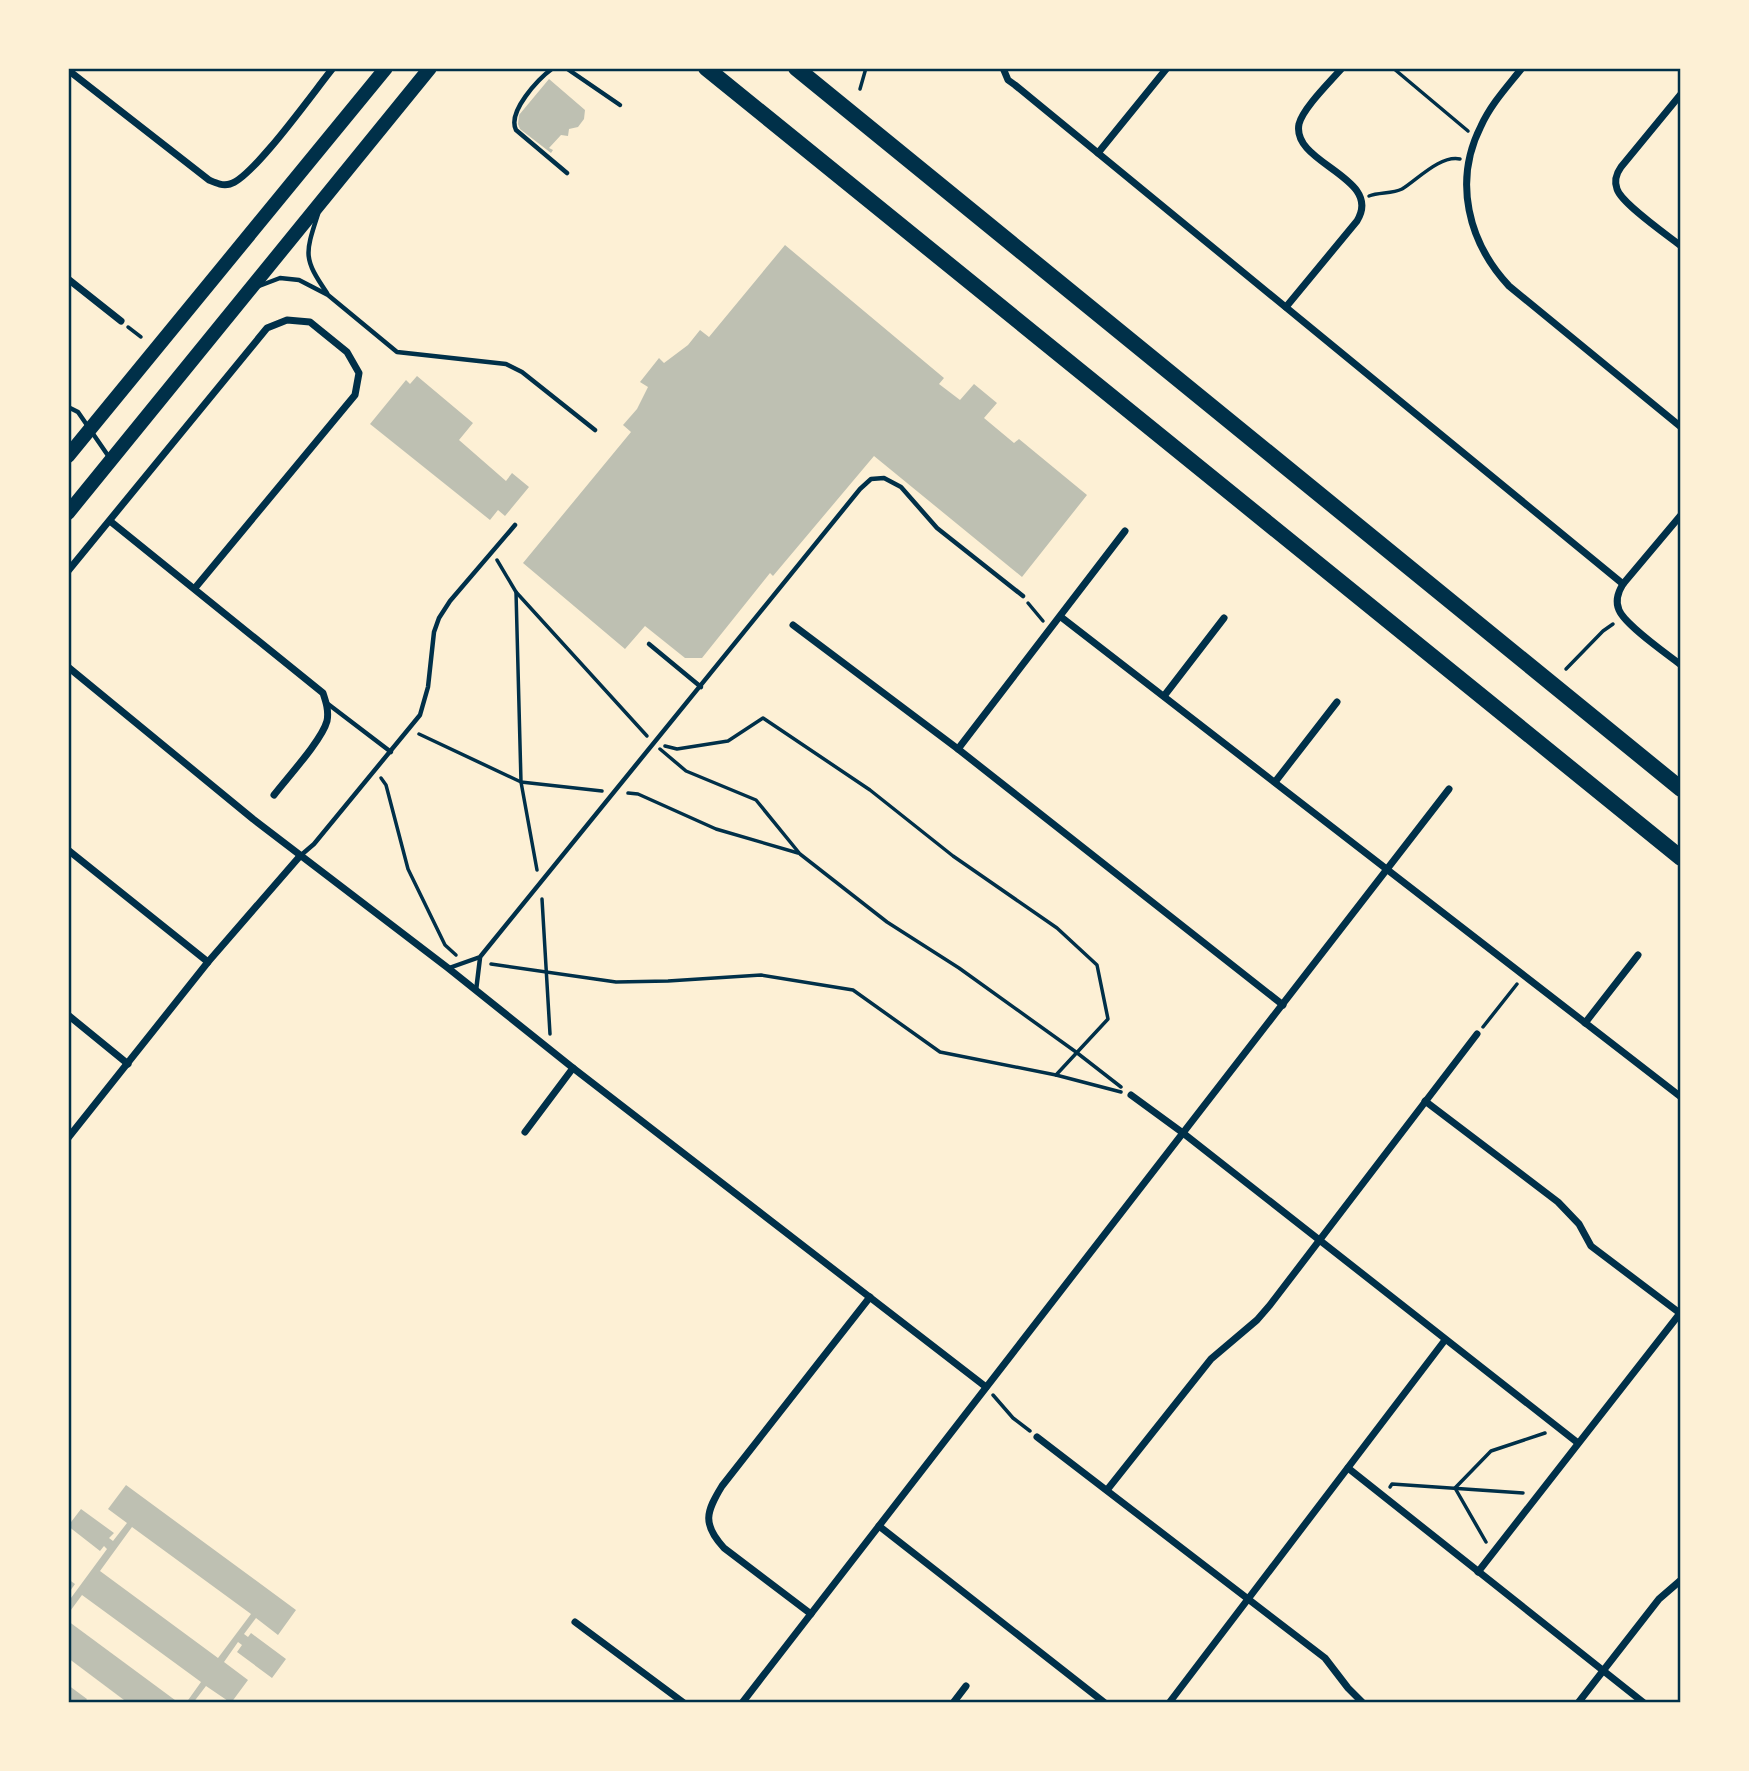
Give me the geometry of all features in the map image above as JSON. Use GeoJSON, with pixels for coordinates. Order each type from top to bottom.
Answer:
{"type":"FeatureCollection","features":[{"type":"Feature","properties":{"kind":"main road"},"geometry":{"type":"LineString","coordinates":[[68,456],[386,68]]}},
{"type":"Feature","properties":{"kind":"main road"},"geometry":{"type":"LineString","coordinates":[[68,513],[430,68]]}},
{"type":"Feature","properties":{"kind":"main road"},"geometry":{"type":"LineString","coordinates":[[706,68],[1681,858]]}},
{"type":"Feature","properties":{"kind":"main road"},"geometry":{"type":"LineString","coordinates":[[796,68],[1681,789]]}},
{"type":"Feature","properties":{"kind":"street"},"geometry":{"type":"LineString","coordinates":[[68,70],[219,185],[231,184],[251,169],[333,68]]}},
{"type":"Feature","properties":{"kind":"street"},"geometry":{"type":"LineString","coordinates":[[1003,68],[1009,80],[1623,584]]}},
{"type":"Feature","properties":{"kind":"street"},"geometry":{"type":"LineString","coordinates":[[1098,153],[1167,68]]}},
{"type":"Feature","properties":{"kind":"street"},"geometry":{"type":"LineString","coordinates":[[1286,307],[1357,221],[1362,211],[1362,199],[1356,189],[1306,147],[1299,130],[1306,112],[1342,68]]}},
{"type":"Feature","properties":{"kind":"street"},"geometry":{"type":"LineString","coordinates":[[1522,68],[1489,111],[1475,136],[1468,161],[1466,193],[1470,218],[1479,243],[1497,273],[1509,286],[1681,427]]}},
{"type":"Feature","properties":{"kind":"street"},"geometry":{"type":"LineString","coordinates":[[1681,94],[1621,167],[1615,186],[1621,198],[1681,246]]}},
{"type":"Feature","properties":{"kind":"street"},"geometry":{"type":"LineString","coordinates":[[68,279],[121,321]]}},
{"type":"Feature","properties":{"kind":"street"},"geometry":{"type":"LineString","coordinates":[[68,571],[267,328],[287,320],[310,322],[347,352],[359,373],[355,394],[195,588]]}},
{"type":"Feature","properties":{"kind":"street"},"geometry":{"type":"LineString","coordinates":[[1681,516],[1623,584],[1618,597],[1619,610],[1623,617],[1681,665]]}},
{"type":"Feature","properties":{"kind":"street"},"geometry":{"type":"LineString","coordinates":[[110,521],[321,690],[327,703],[328,715],[323,730],[274,795]]}},
{"type":"Feature","properties":{"kind":"street"},"geometry":{"type":"LineString","coordinates":[[958,749],[1125,531]]}},
{"type":"Feature","properties":{"kind":"street"},"geometry":{"type":"LineString","coordinates":[[1061,617],[1681,1097]]}},
{"type":"Feature","properties":{"kind":"street"},"geometry":{"type":"LineString","coordinates":[[1164,696],[1224,618]]}},
{"type":"Feature","properties":{"kind":"street"},"geometry":{"type":"LineString","coordinates":[[793,625],[958,749],[1283,1004]]}},
{"type":"Feature","properties":{"kind":"street"},"geometry":{"type":"LineString","coordinates":[[68,667],[253,820],[448,968],[986,1387]]}},
{"type":"Feature","properties":{"kind":"street"},"geometry":{"type":"LineString","coordinates":[[1275,782],[1337,702]]}},
{"type":"Feature","properties":{"kind":"street"},"geometry":{"type":"LineString","coordinates":[[742,1703],[1449,789]]}},
{"type":"Feature","properties":{"kind":"street"},"geometry":{"type":"LineString","coordinates":[[68,850],[208,962]]}},
{"type":"Feature","properties":{"kind":"street"},"geometry":{"type":"LineString","coordinates":[[68,1139],[208,962],[300,856]]}},
{"type":"Feature","properties":{"kind":"street"},"geometry":{"type":"LineString","coordinates":[[1585,1023],[1638,956]]}},
{"type":"Feature","properties":{"kind":"street"},"geometry":{"type":"LineString","coordinates":[[68,1015],[128,1064]]}},
{"type":"Feature","properties":{"kind":"street"},"geometry":{"type":"LineString","coordinates":[[1107,1490],[1211,1359],[1257,1320],[1477,1034]]}},
{"type":"Feature","properties":{"kind":"street"},"geometry":{"type":"LineString","coordinates":[[525,1132],[573,1068]]}},
{"type":"Feature","properties":{"kind":"street"},"geometry":{"type":"LineString","coordinates":[[1131,1095],[1578,1443]]}},
{"type":"Feature","properties":{"kind":"street"},"geometry":{"type":"LineString","coordinates":[[1425,1101],[1558,1202],[1579,1224],[1591,1246],[1680,1313],[1478,1572]]}},
{"type":"Feature","properties":{"kind":"street"},"geometry":{"type":"LineString","coordinates":[[811,1614],[724,1548],[712,1535],[708,1520],[711,1504],[722,1486],[870,1297]]}},
{"type":"Feature","properties":{"kind":"street"},"geometry":{"type":"LineString","coordinates":[[1169,1703],[1445,1340]]}},
{"type":"Feature","properties":{"kind":"street"},"geometry":{"type":"LineString","coordinates":[[1037,1437],[1325,1658],[1363,1703]]}},
{"type":"Feature","properties":{"kind":"street"},"geometry":{"type":"LineString","coordinates":[[1348,1468],[1644,1703]]}},
{"type":"Feature","properties":{"kind":"street"},"geometry":{"type":"LineString","coordinates":[[878,1525],[1105,1703]]}},
{"type":"Feature","properties":{"kind":"street"},"geometry":{"type":"LineString","coordinates":[[1578,1703],[1659,1600],[1681,1580]]}},
{"type":"Feature","properties":{"kind":"street"},"geometry":{"type":"LineString","coordinates":[[575,1622],[684,1703]]}},
{"type":"Feature","properties":{"kind":"street"},"geometry":{"type":"LineString","coordinates":[[953,1703],[966,1686]]}},
{"type":"Feature","properties":{"kind":"lane"},"geometry":{"type":"LineString","coordinates":[[553,68],[543,75],[513,114],[512,123],[516,130],[567,173]]}},
{"type":"Feature","properties":{"kind":"lane"},"geometry":{"type":"LineString","coordinates":[[566,68],[620,105]]}},
{"type":"Feature","properties":{"kind":"lane"},"geometry":{"type":"LineString","coordinates":[[321,203],[309,243],[308,257],[311,270],[328,295]]}},
{"type":"Feature","properties":{"kind":"lane"},"geometry":{"type":"LineString","coordinates":[[238,303],[260,285],[280,278],[299,280],[328,295],[397,352],[506,364],[522,372],[595,430]]}},
{"type":"Feature","properties":{"kind":"lane"},"geometry":{"type":"LineString","coordinates":[[68,407],[78,412],[91,428],[111,460]]}},
{"type":"Feature","properties":{"kind":"lane"},"geometry":{"type":"LineString","coordinates":[[448,968],[480,957],[860,489],[871,479],[884,478],[901,487],[937,528],[1023,596]]}},
{"type":"Feature","properties":{"kind":"lane"},"geometry":{"type":"LineString","coordinates":[[300,856],[314,844],[420,715],[434,632],[439,618],[450,601],[515,525]]}},
{"type":"Feature","properties":{"kind":"lane"},"geometry":{"type":"LineString","coordinates":[[649,644],[701,687]]}},
{"type":"Feature","properties":{"kind":"lane"},"geometry":{"type":"LineString","coordinates":[[327,703],[391,752]]}},
{"type":"Feature","properties":{"kind":"lane"},"geometry":{"type":"LineString","coordinates":[[476,991],[480,957]]}},
{"type":"Feature","properties":{"kind":"path"},"geometry":{"type":"LineString","coordinates":[[860,89],[866,68]]}},
{"type":"Feature","properties":{"kind":"path"},"geometry":{"type":"LineString","coordinates":[[1393,68],[1475,136]]}},
{"type":"Feature","properties":{"kind":"path"},"geometry":{"type":"LineString","coordinates":[[1362,199],[1376,193],[1398,191],[1452,158],[1468,161]]}},
{"type":"Feature","properties":{"kind":"path"},"geometry":{"type":"LineString","coordinates":[[492,552],[516,592],[655,744],[686,771],[756,800],[800,854],[876,914],[959,968],[1131,1095]]}},
{"type":"Feature","properties":{"kind":"path"},"geometry":{"type":"LineString","coordinates":[[516,592],[521,782],[541,883],[551,1032],[542,1043]]}},
{"type":"Feature","properties":{"kind":"path"},"geometry":{"type":"LineString","coordinates":[[1023,596],[1052,628]]}},
{"type":"Feature","properties":{"kind":"path"},"geometry":{"type":"LineString","coordinates":[[1566,670],[1603,631],[1623,617]]}},
{"type":"Feature","properties":{"kind":"path"},"geometry":{"type":"LineString","coordinates":[[655,744],[677,749],[727,741],[763,718],[870,790],[953,856],[1057,928],[1097,965],[1108,1019],[1056,1075]]}},
{"type":"Feature","properties":{"kind":"path"},"geometry":{"type":"LineString","coordinates":[[376,771],[386,785],[408,869],[445,945],[466,963]]}},
{"type":"Feature","properties":{"kind":"path"},"geometry":{"type":"LineString","coordinates":[[480,957],[491,964],[616,982],[761,975],[853,990],[940,1052],[1056,1075],[1131,1095]]}},
{"type":"Feature","properties":{"kind":"path"},"geometry":{"type":"LineString","coordinates":[[1477,1034],[1524,975]]}},
{"type":"Feature","properties":{"kind":"path"},"geometry":{"type":"LineString","coordinates":[[986,1387],[1013,1419],[1037,1437]]}},
{"type":"Feature","properties":{"kind":"path"},"geometry":{"type":"LineString","coordinates":[[1455,1488],[1491,1451],[1550,1431],[1555,1425]]}},
{"type":"Feature","properties":{"kind":"path"},"geometry":{"type":"LineString","coordinates":[[1382,1496],[1392,1484],[1522,1492],[1533,1502]]}},
{"type":"Feature","properties":{"kind":"path"},"geometry":{"type":"LineString","coordinates":[[1455,1488],[1485,1542],[1494,1552]]}},
{"type":"Feature","properties":{"kind":"building"},"geometry":{"type":"Polygon","coordinates":[[[549,79],[585,110],[584,119],[578,127],[569,129],[568,136],[561,135],[549,148],[553,150],[551,153],[520,129],[518,124],[519,115],[549,79]]]}},
{"type":"Feature","properties":{"kind":"building"},"geometry":{"type":"Polygon","coordinates":[[[785,245],[944,378],[939,384],[960,400],[974,384],[997,403],[984,418],[1014,443],[1019,439],[1087,495],[1022,577],[874,456],[773,576],[770,573],[702,658],[685,658],[645,626],[625,649],[523,563],[631,432],[623,425],[637,409],[648,387],[640,382],[659,358],[664,363],[688,345],[700,330],[709,337],[785,245]]]}},
{"type":"Feature","properties":{"kind":"building"},"geometry":{"type":"Polygon","coordinates":[[[417,376],[473,423],[459,440],[506,481],[512,473],[529,487],[505,516],[498,510],[490,520],[370,424],[406,380],[410,384],[417,376]]]}},
{"type":"Feature","properties":{"kind":"building"},"geometry":{"type":"Polygon","coordinates":[[[126,1485],[296,1610],[278,1635],[256,1618],[244,1634],[248,1637],[251,1633],[286,1659],[272,1678],[237,1652],[242,1645],[238,1642],[224,1662],[248,1680],[231,1703],[206,1686],[193,1703],[186,1703],[201,1682],[82,1595],[68,1614],[68,1602],[107,1549],[104,1546],[100,1551],[68,1526],[81,1509],[114,1533],[109,1538],[113,1541],[127,1523],[108,1509],[126,1485]],[[132,1527],[100,1571],[218,1658],[251,1614],[132,1527]]]}},
{"type":"Feature","properties":{"kind":"building"},"geometry":{"type":"Polygon","coordinates":[[[68,1579],[75,1584],[68,1594],[68,1579]]]}},
{"type":"Feature","properties":{"kind":"building"},"geometry":{"type":"Polygon","coordinates":[[[68,1621],[179,1703],[128,1703],[68,1658],[68,1621]]]}},
{"type":"Feature","properties":{"kind":"building"},"geometry":{"type":"Polygon","coordinates":[[[68,1685],[87,1699],[84,1703],[68,1703],[68,1685]]]}}]}
